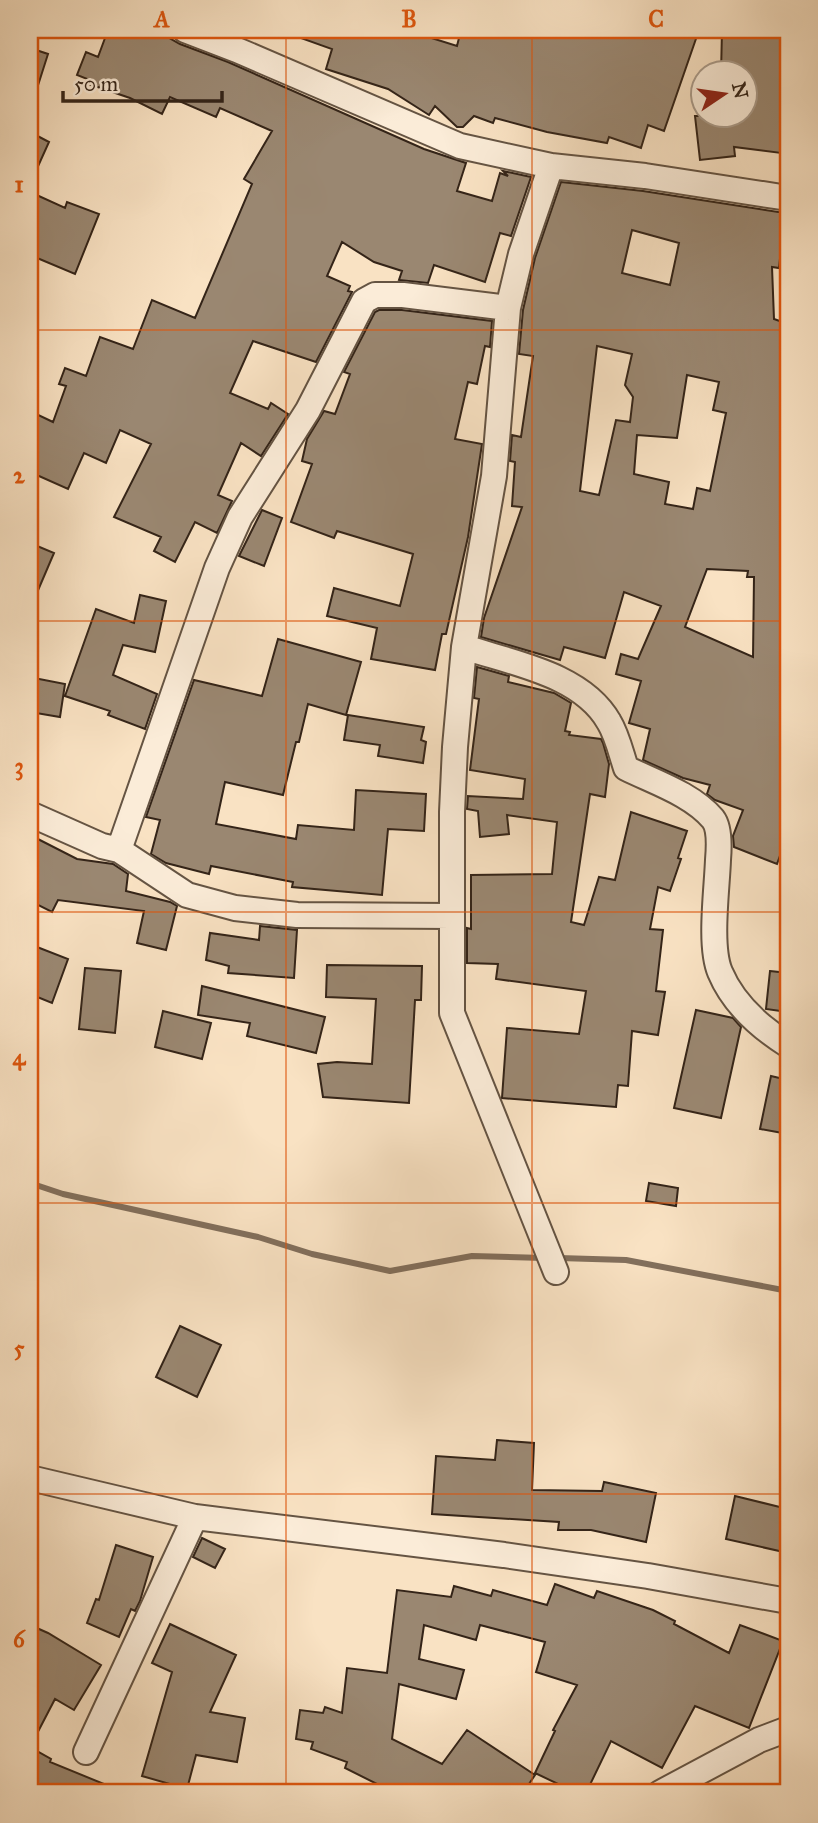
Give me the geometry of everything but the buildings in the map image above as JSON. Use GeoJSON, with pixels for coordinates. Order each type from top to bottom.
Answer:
{"type":"FeatureCollection","features":[{"type":"Feature","properties":{"kind":"street"},"geometry":{"type":"LineString","coordinates":[[185,30],[460,146],[551,166],[645,176],[788,198]]}},
{"type":"Feature","properties":{"kind":"street"},"geometry":{"type":"LineString","coordinates":[[551,166],[521,254],[508,309],[494,476],[464,648],[453,786],[452,1013],[556,1272]]}},
{"type":"Feature","properties":{"kind":"street"},"geometry":{"type":"LineString","coordinates":[[119,850],[218,568],[240,517],[307,410],[364,302],[375,295],[403,295],[508,309]]}},
{"type":"Feature","properties":{"kind":"street"},"geometry":{"type":"LineString","coordinates":[[464,648],[557,677],[581,691],[609,721],[626,768],[697,804],[715,821],[719,847],[714,925],[719,971],[743,1008],[788,1045]]}},
{"type":"Feature","properties":{"kind":"street"},"geometry":{"type":"LineString","coordinates":[[30,814],[102,846],[119,850],[187,895],[235,908],[298,915],[452,916]]}},
{"type":"Feature","properties":{"kind":"street"},"geometry":{"type":"LineString","coordinates":[[30,1478],[195,1517],[517,1557],[648,1576],[788,1601]]}},
{"type":"Feature","properties":{"kind":"street"},"geometry":{"type":"LineString","coordinates":[[86,1752],[195,1517]]}},
{"type":"Feature","properties":{"kind":"street"},"geometry":{"type":"LineString","coordinates":[[660,1793],[758,1740],[788,1729]]}},
{"type":"Feature","properties":{"kind":"waterway"},"geometry":{"type":"LineString","coordinates":[[30,1183],[63,1194],[258,1237],[312,1254],[390,1271],[472,1256],[544,1258]]}},
{"type":"Feature","properties":{"kind":"waterway"},"geometry":{"type":"LineString","coordinates":[[559,1258],[626,1260],[788,1291]]}}]}
